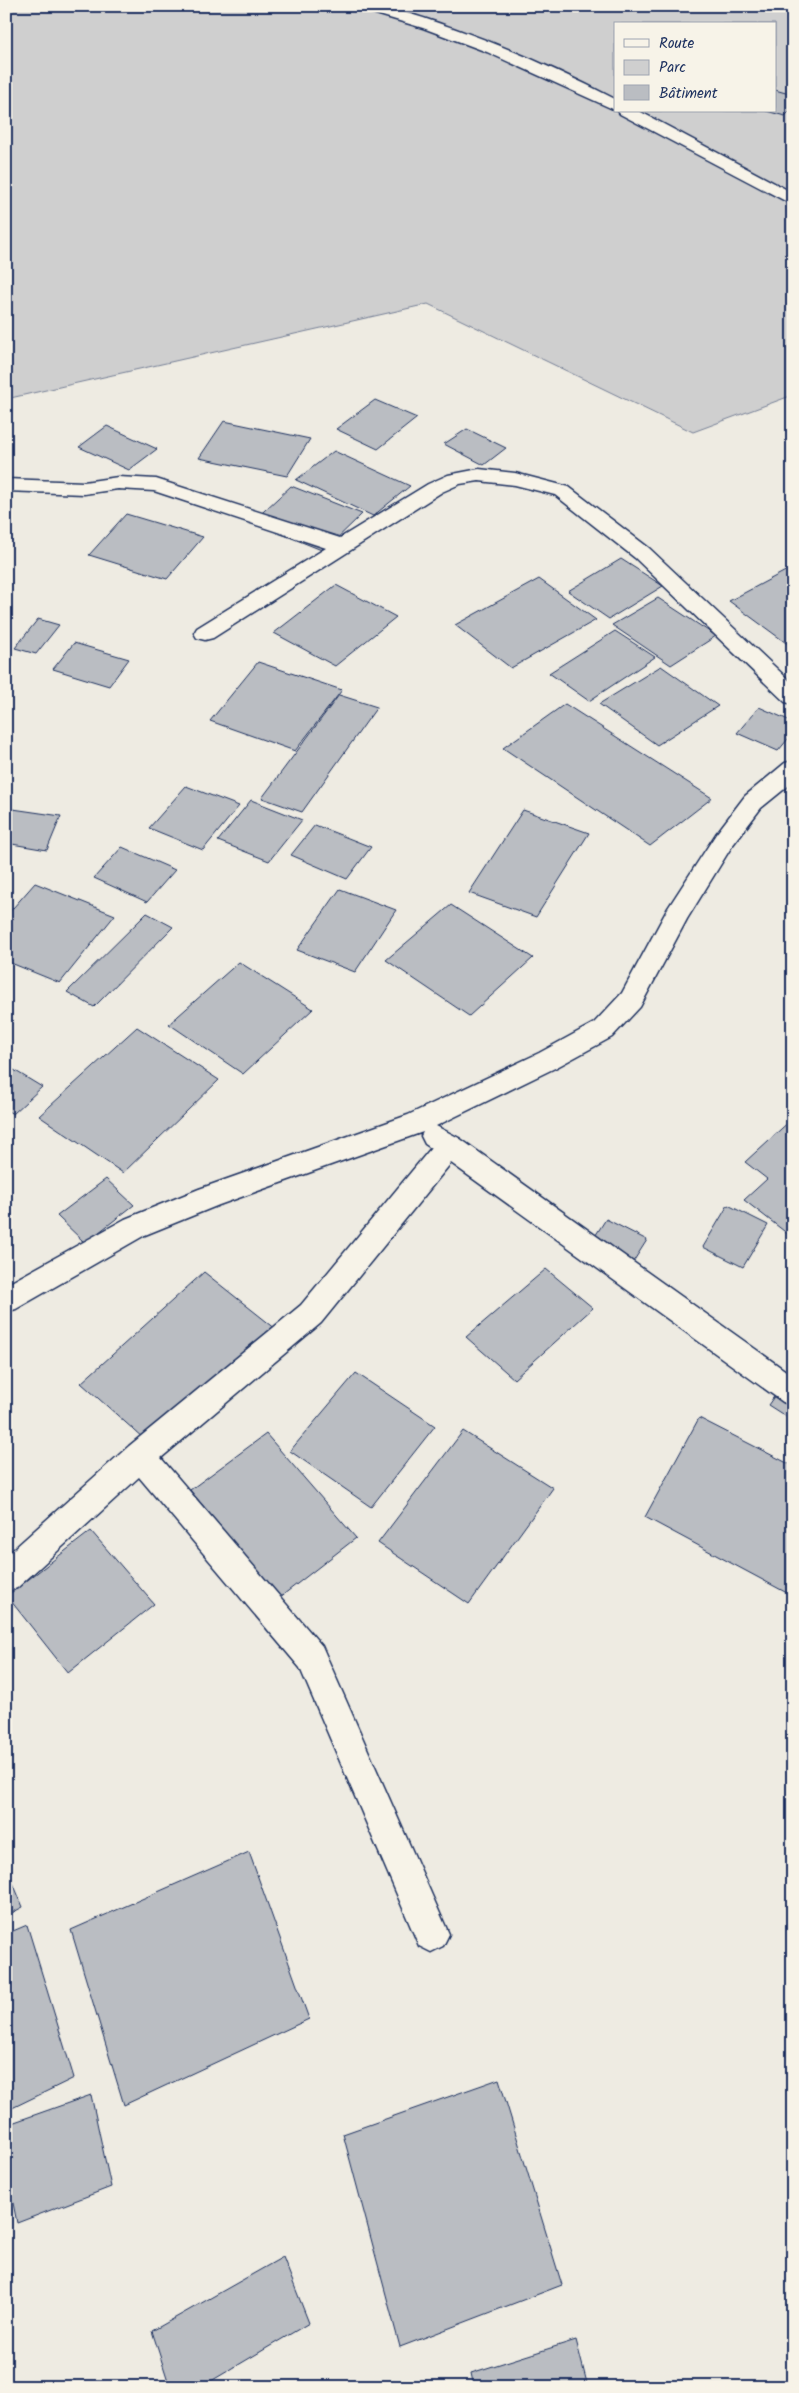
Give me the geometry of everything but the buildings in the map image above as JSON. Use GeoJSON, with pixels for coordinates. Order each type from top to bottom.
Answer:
{"type":"FeatureCollection","features":[{"type":"Feature","properties":{"kind":"street"},"geometry":{"type":"LineString","coordinates":[[364,6],[449,31],[517,59],[614,105]]}},
{"type":"Feature","properties":{"kind":"street"},"geometry":{"type":"LineString","coordinates":[[628,112],[793,200]]}},
{"type":"Feature","properties":{"kind":"street"},"geometry":{"type":"LineString","coordinates":[[205,633],[435,488],[456,479],[479,475],[515,479],[562,491],[642,553],[793,697]]}},
{"type":"Feature","properties":{"kind":"street"},"geometry":{"type":"LineString","coordinates":[[6,485],[84,488],[118,483],[156,485],[342,546]]}},
{"type":"Feature","properties":{"kind":"street"},"geometry":{"type":"LineString","coordinates":[[6,1300],[135,1227],[209,1197],[417,1123],[548,1060],[603,1030],[631,1000],[677,914],[724,840],[753,802],[793,769]]}},
{"type":"Feature","properties":{"kind":"street"},"geometry":{"type":"LineString","coordinates":[[417,1123],[793,1393]]}},
{"type":"Feature","properties":{"kind":"street"},"geometry":{"type":"LineString","coordinates":[[6,1577],[140,1456],[311,1314],[449,1146]]}},
{"type":"Feature","properties":{"kind":"street"},"geometry":{"type":"LineString","coordinates":[[140,1456],[311,1656],[431,1934]]}},
{"type":"Feature","properties":{"kind":"green space"},"geometry":{"type":"Polygon","coordinates":[[[6,6],[793,6],[793,395],[693,432],[428,304],[6,399],[6,6]]]}}]}
